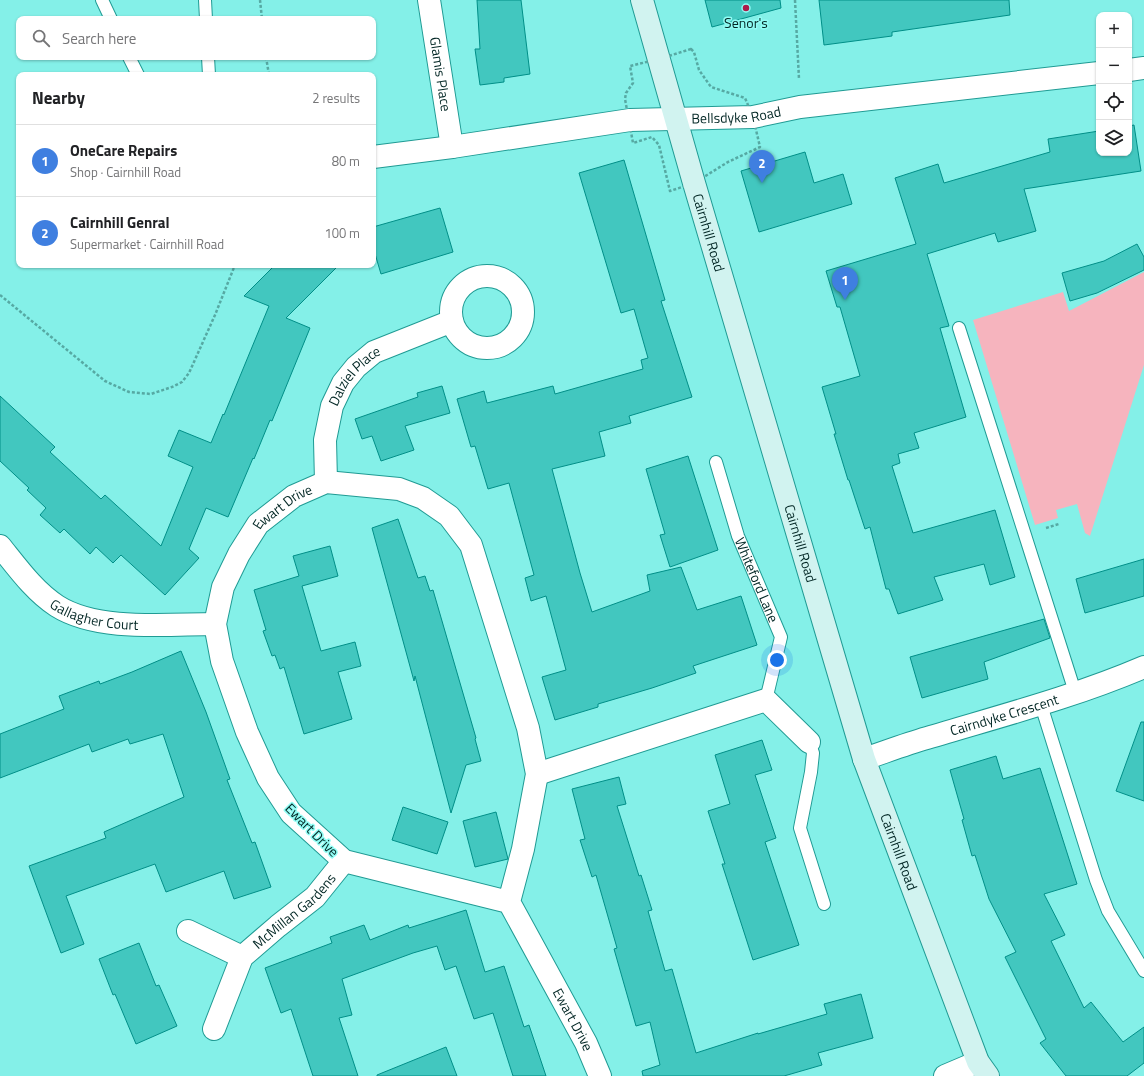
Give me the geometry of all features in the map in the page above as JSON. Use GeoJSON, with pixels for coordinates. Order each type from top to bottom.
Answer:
{"type":"FeatureCollection","features":[{"type":"Feature","properties":{"kind":"main road","name":"Cairnhill Road"},"geometry":{"type":"LineString","coordinates":[[642,0],[864,760],[983,1069]]}},
{"type":"Feature","properties":{"kind":"street","name":"Glamis Place"},"geometry":{"type":"LineString","coordinates":[[429,0],[452,147]]}},
{"type":"Feature","properties":{"kind":"street"},"geometry":{"type":"LineString","coordinates":[[1132,70],[1144,68]]}},
{"type":"Feature","properties":{"kind":"street","name":"Bellsdyke Road"},"geometry":{"type":"LineString","coordinates":[[376,157],[452,147],[630,120],[753,117],[800,107],[1096,73]]}},
{"type":"Feature","properties":{"kind":"street","name":"Dalziel Place"},"geometry":{"type":"LineString","coordinates":[[326,482],[325,440],[332,406],[344,383],[356,367],[374,352],[452,321]]}},
{"type":"Feature","properties":{"kind":"street","name":"Ewart Drive"},"geometry":{"type":"LineString","coordinates":[[510,902],[344,862],[291,813],[268,778],[247,732],[222,661],[215,624],[223,587],[239,554],[258,524],[294,496],[326,482],[399,489],[422,498],[449,516],[471,545],[528,728],[537,774],[523,849],[510,902],[586,1043],[599,1076]]}},
{"type":"Feature","properties":{"kind":"street","name":"Gallagher Court"},"geometry":{"type":"LineString","coordinates":[[0,546],[24,576],[39,591],[57,606],[78,615],[107,622],[135,625],[215,624]]}},
{"type":"Feature","properties":{"kind":"street","name":"Cairndyke Crescent"},"geometry":{"type":"LineString","coordinates":[[864,760],[926,738],[1041,705],[1144,667]]}},
{"type":"Feature","properties":{"kind":"street"},"geometry":{"type":"LineString","coordinates":[[537,774],[766,700],[809,742]]}},
{"type":"Feature","properties":{"kind":"street","name":"McMillan Gardens"},"geometry":{"type":"LineString","coordinates":[[214,1029],[242,957],[315,897],[344,862]]}},
{"type":"Feature","properties":{"kind":"street","name":"McMillan Gardens"},"geometry":{"type":"LineString","coordinates":[[188,931],[242,957]]}},
{"type":"Feature","properties":{"kind":"street"},"geometry":{"type":"LineString","coordinates":[[945,1076],[983,1069]]}},
{"type":"Feature","properties":{"kind":"lane"},"geometry":{"type":"LineString","coordinates":[[102,0],[110,16]]}},
{"type":"Feature","properties":{"kind":"lane"},"geometry":{"type":"LineString","coordinates":[[205,0],[206,16]]}},
{"type":"Feature","properties":{"kind":"lane"},"geometry":{"type":"LineString","coordinates":[[130,60],[136,72]]}},
{"type":"Feature","properties":{"kind":"lane"},"geometry":{"type":"LineString","coordinates":[[208,60],[209,72]]}},
{"type":"Feature","properties":{"kind":"lane"},"geometry":{"type":"LineString","coordinates":[[959,328],[1075,692]]}},
{"type":"Feature","properties":{"kind":"lane","name":"Whiteford Lane"},"geometry":{"type":"LineString","coordinates":[[716,462],[738,536],[781,637],[766,700]]}},
{"type":"Feature","properties":{"kind":"lane"},"geometry":{"type":"LineString","coordinates":[[1041,705],[1096,880],[1108,911],[1144,971]]}},
{"type":"Feature","properties":{"kind":"lane"},"geometry":{"type":"LineString","coordinates":[[809,742],[813,753],[811,772],[800,828],[824,904]]}},
{"type":"Feature","properties":{"kind":"path"},"geometry":{"type":"LineString","coordinates":[[260,0],[262,16]]}},
{"type":"Feature","properties":{"kind":"path"},"geometry":{"type":"LineString","coordinates":[[795,0],[800,107]]}},
{"type":"Feature","properties":{"kind":"path"},"geometry":{"type":"LineString","coordinates":[[266,60],[268,72]]}},
{"type":"Feature","properties":{"kind":"path"},"geometry":{"type":"LineString","coordinates":[[0,295],[105,381],[129,392],[151,394],[182,382],[189,373],[234,268]]}},
{"type":"Feature","properties":{"kind":"shaded area"},"geometry":{"type":"Polygon","coordinates":[[[1144,272],[1144,365],[1090,536],[1085,533],[1077,504],[1056,510],[1058,518],[1035,525],[973,320],[1063,292],[1069,311],[1144,272]]]}},
{"type":"Feature","properties":{"kind":"building"},"geometry":{"type":"Polygon","coordinates":[[[477,0],[521,0],[530,74],[504,78],[504,82],[480,85],[475,49],[480,49],[477,0]]]}},
{"type":"Feature","properties":{"kind":"building"},"geometry":{"type":"Polygon","coordinates":[[[705,0],[780,0],[781,8],[712,27],[705,0]]]}},
{"type":"Feature","properties":{"kind":"building"},"geometry":{"type":"Polygon","coordinates":[[[819,0],[1009,0],[1010,15],[892,32],[892,36],[824,45],[819,0]]]}},
{"type":"Feature","properties":{"kind":"building"},"geometry":{"type":"Polygon","coordinates":[[[1132,125],[1134,125],[1141,171],[1024,189],[1036,231],[998,242],[995,233],[927,254],[949,326],[940,328],[966,417],[914,433],[919,448],[898,454],[900,463],[892,466],[913,533],[995,510],[1015,577],[990,585],[984,564],[934,577],[943,600],[898,614],[889,589],[886,589],[870,527],[865,529],[848,480],[822,387],[860,376],[840,307],[837,307],[826,271],[916,244],[895,178],[938,164],[944,183],[1050,152],[1048,139],[1096,131],[1096,156],[1132,156],[1132,125]]]}},
{"type":"Feature","properties":{"kind":"building"},"geometry":{"type":"Polygon","coordinates":[[[805,152],[814,183],[843,174],[852,204],[759,232],[741,171],[805,152]]]}},
{"type":"Feature","properties":{"kind":"building"},"geometry":{"type":"Polygon","coordinates":[[[624,160],[665,300],[661,301],[692,397],[629,416],[631,423],[599,432],[605,456],[552,469],[580,573],[592,612],[650,591],[647,575],[681,567],[697,610],[741,596],[757,645],[693,666],[696,673],[598,704],[598,707],[555,720],[542,677],[566,670],[546,596],[531,601],[525,578],[534,575],[509,483],[488,489],[475,446],[471,447],[457,399],[484,391],[487,403],[553,386],[555,394],[643,369],[641,360],[648,358],[634,309],[621,313],[579,173],[624,160]]]}},
{"type":"Feature","properties":{"kind":"building"},"geometry":{"type":"Polygon","coordinates":[[[440,208],[453,252],[381,274],[376,257],[376,226],[440,208]]]}},
{"type":"Feature","properties":{"kind":"building"},"geometry":{"type":"Polygon","coordinates":[[[1137,244],[1144,257],[1144,270],[1097,293],[1070,301],[1062,273],[1104,261],[1137,244]]]}},
{"type":"Feature","properties":{"kind":"building"},"geometry":{"type":"Polygon","coordinates":[[[272,268],[336,268],[286,318],[310,328],[272,421],[270,420],[228,517],[206,508],[189,549],[199,558],[165,595],[121,555],[113,563],[96,547],[90,554],[64,529],[60,533],[40,515],[46,508],[27,490],[29,488],[0,461],[0,396],[55,447],[50,452],[101,499],[105,495],[161,546],[193,467],[168,456],[179,430],[211,443],[269,306],[244,296],[272,268]]]}},
{"type":"Feature","properties":{"kind":"building"},"geometry":{"type":"Polygon","coordinates":[[[442,386],[450,413],[405,426],[414,450],[381,461],[372,436],[362,439],[355,419],[418,397],[417,393],[442,386]]]}},
{"type":"Feature","properties":{"kind":"building"},"geometry":{"type":"Polygon","coordinates":[[[688,456],[718,550],[670,567],[660,535],[665,534],[646,469],[688,456]]]}},
{"type":"Feature","properties":{"kind":"building"},"geometry":{"type":"Polygon","coordinates":[[[398,519],[418,578],[425,576],[430,591],[433,590],[476,738],[481,761],[466,765],[451,813],[415,676],[414,681],[372,528],[398,519]]]}},
{"type":"Feature","properties":{"kind":"building"},"geometry":{"type":"Polygon","coordinates":[[[330,546],[338,576],[302,586],[321,651],[355,642],[361,666],[338,672],[352,719],[304,734],[284,667],[280,669],[275,655],[272,656],[263,631],[266,630],[254,590],[299,576],[293,556],[330,546]]]}},
{"type":"Feature","properties":{"kind":"building"},"geometry":{"type":"Polygon","coordinates":[[[1144,559],[1144,596],[1085,613],[1076,579],[1144,559]]]}},
{"type":"Feature","properties":{"kind":"building"},"geometry":{"type":"Polygon","coordinates":[[[1044,619],[1050,638],[984,662],[988,679],[922,698],[910,657],[1044,619]]]}},
{"type":"Feature","properties":{"kind":"building"},"geometry":{"type":"Polygon","coordinates":[[[181,651],[206,712],[230,779],[227,780],[252,843],[255,842],[271,887],[234,899],[224,871],[166,892],[155,864],[66,896],[84,944],[61,953],[29,866],[106,838],[104,832],[184,797],[163,734],[130,744],[128,739],[92,752],[89,744],[0,778],[0,734],[64,709],[59,696],[99,681],[100,684],[181,651]]]}},
{"type":"Feature","properties":{"kind":"building"},"geometry":{"type":"Polygon","coordinates":[[[1141,722],[1144,722],[1144,801],[1116,791],[1141,722]]]}},
{"type":"Feature","properties":{"kind":"building"},"geometry":{"type":"Polygon","coordinates":[[[762,740],[772,770],[755,775],[776,838],[765,842],[799,945],[753,960],[722,864],[725,864],[708,811],[730,804],[715,755],[762,740]]]}},
{"type":"Feature","properties":{"kind":"building"},"geometry":{"type":"Polygon","coordinates":[[[996,756],[1003,779],[1040,768],[1077,884],[1044,894],[1065,935],[1051,941],[1084,1008],[1091,1002],[1123,1042],[1144,1027],[1144,1063],[1127,1076],[1066,1076],[1040,1043],[1046,1039],[1005,957],[1016,952],[989,899],[975,855],[972,856],[962,820],[964,819],[950,770],[996,756]]]}},
{"type":"Feature","properties":{"kind":"building"},"geometry":{"type":"Polygon","coordinates":[[[619,777],[626,804],[617,806],[639,876],[641,875],[652,910],[648,911],[665,971],[672,969],[696,1053],[758,1033],[827,1014],[824,1004],[861,994],[873,1038],[818,1053],[822,1065],[784,1076],[643,1076],[642,1071],[660,1065],[650,1022],[636,1026],[614,949],[617,948],[596,875],[592,877],[580,840],[585,839],[572,789],[619,777]]]}},
{"type":"Feature","properties":{"kind":"building"},"geometry":{"type":"Polygon","coordinates":[[[403,807],[448,822],[437,854],[392,840],[403,807]]]}},
{"type":"Feature","properties":{"kind":"building"},"geometry":{"type":"Polygon","coordinates":[[[496,812],[508,859],[475,867],[463,821],[496,812]]]}},
{"type":"Feature","properties":{"kind":"building"},"geometry":{"type":"Polygon","coordinates":[[[466,910],[485,972],[504,966],[524,1027],[529,1025],[546,1076],[513,1076],[493,1013],[474,1019],[456,966],[445,970],[437,946],[413,953],[342,979],[352,1015],[339,1018],[358,1076],[313,1076],[291,1009],[281,1013],[265,968],[332,943],[330,937],[364,925],[370,940],[408,925],[409,928],[466,910]]]}},
{"type":"Feature","properties":{"kind":"building"},"geometry":{"type":"Polygon","coordinates":[[[139,943],[156,986],[159,985],[177,1026],[136,1044],[115,994],[113,995],[99,959],[139,943]]]}},
{"type":"Feature","properties":{"kind":"building"},"geometry":{"type":"Polygon","coordinates":[[[446,1047],[457,1076],[377,1076],[377,1075],[446,1047]]]}},
{"type":"Feature","properties":{"kind":"place","name":"Senor's"},"geometry":{"type":"Point","coordinates":[746,8]}},
{"type":"Feature","properties":{"kind":"place","name":"Cairnhill Genral"},"geometry":{"type":"Point","coordinates":[762,183]}},
{"type":"Feature","properties":{"kind":"place","name":"OneCare Repairs"},"geometry":{"type":"Point","coordinates":[845,300]}}]}
